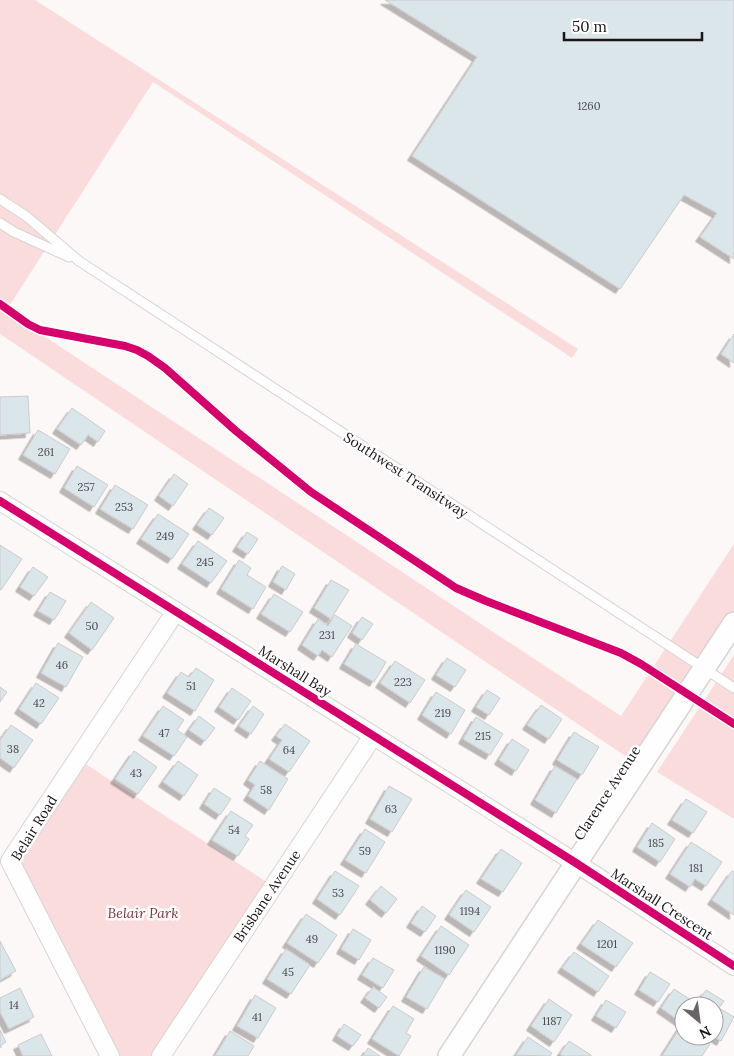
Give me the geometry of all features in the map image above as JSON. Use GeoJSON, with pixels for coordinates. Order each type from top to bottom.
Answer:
{"type":"FeatureCollection","features":[{"type":"Feature","properties":{"kind":"street","name":"Marshall Bay"},"geometry":{"type":"LineString","coordinates":[[0,501],[576,863]]}},
{"type":"Feature","properties":{"kind":"street","name":"Belair Road"},"geometry":{"type":"LineString","coordinates":[[110,1056],[10,861],[176,611]]}},
{"type":"Feature","properties":{"kind":"street","name":"Clarence Avenue"},"geometry":{"type":"LineString","coordinates":[[449,1056],[734,623]]}},
{"type":"Feature","properties":{"kind":"street","name":"Brisbane Avenue"},"geometry":{"type":"LineString","coordinates":[[161,1056],[373,736]]}},
{"type":"Feature","properties":{"kind":"street","name":"Marshall Crescent"},"geometry":{"type":"LineString","coordinates":[[576,863],[734,966]]}},
{"type":"Feature","properties":{"kind":"lane","name":"Southwest Transitway"},"geometry":{"type":"LineString","coordinates":[[0,199],[26,216],[79,261],[734,688]]}},
{"type":"Feature","properties":{"kind":"lane","name":"Southwest Transitway"},"geometry":{"type":"LineString","coordinates":[[0,223],[14,232],[79,261]]}},
{"type":"Feature","properties":{"kind":"green space"},"geometry":{"type":"Polygon","coordinates":[[[0,0],[35,0],[578,349],[572,358],[153,82],[6,311],[621,716],[734,544],[734,623],[640,766],[0,334],[0,0]]]}},
{"type":"Feature","properties":{"kind":"green space"},"geometry":{"type":"Polygon","coordinates":[[[734,655],[734,819],[657,772],[734,655]]]}},
{"type":"Feature","properties":{"kind":"green space","name":"Belair Park"},"geometry":{"type":"Polygon","coordinates":[[[78,759],[273,886],[161,1056],[110,1056],[10,861],[78,759]]]}},
{"type":"Feature","properties":{"kind":"building"},"geometry":{"type":"Polygon","coordinates":[[[385,0],[734,0],[734,259],[700,237],[717,213],[684,195],[620,289],[412,156],[477,57],[385,0]]]}},
{"type":"Feature","properties":{"kind":"building"},"geometry":{"type":"Polygon","coordinates":[[[734,334],[734,363],[721,354],[734,334]]]}},
{"type":"Feature","properties":{"kind":"building"},"geometry":{"type":"Polygon","coordinates":[[[28,396],[30,433],[0,435],[0,397],[28,396]]]}},
{"type":"Feature","properties":{"kind":"building"},"geometry":{"type":"Polygon","coordinates":[[[72,408],[105,431],[98,442],[88,435],[81,445],[57,429],[72,408]]]}},
{"type":"Feature","properties":{"kind":"building"},"geometry":{"type":"Polygon","coordinates":[[[38,430],[70,449],[55,474],[23,455],[38,430]]]}},
{"type":"Feature","properties":{"kind":"building"},"geometry":{"type":"Polygon","coordinates":[[[77,466],[108,485],[94,507],[64,488],[77,466]]]}},
{"type":"Feature","properties":{"kind":"building"},"geometry":{"type":"Polygon","coordinates":[[[174,474],[188,484],[173,506],[159,496],[174,474]]]}},
{"type":"Feature","properties":{"kind":"building"},"geometry":{"type":"Polygon","coordinates":[[[115,485],[148,505],[133,529],[100,509],[115,485]]]}},
{"type":"Feature","properties":{"kind":"building"},"geometry":{"type":"Polygon","coordinates":[[[209,508],[224,518],[212,535],[197,525],[209,508]]]}},
{"type":"Feature","properties":{"kind":"building"},"geometry":{"type":"Polygon","coordinates":[[[158,514],[189,534],[172,559],[141,539],[158,514]]]}},
{"type":"Feature","properties":{"kind":"building"},"geometry":{"type":"Polygon","coordinates":[[[247,532],[258,539],[248,554],[237,547],[247,532]]]}},
{"type":"Feature","properties":{"kind":"building"},"geometry":{"type":"Polygon","coordinates":[[[198,541],[227,561],[211,583],[182,564],[198,541]]]}},
{"type":"Feature","properties":{"kind":"building"},"geometry":{"type":"Polygon","coordinates":[[[0,545],[22,559],[1,590],[0,589],[0,545]]]}},
{"type":"Feature","properties":{"kind":"building"},"geometry":{"type":"Polygon","coordinates":[[[239,560],[251,568],[247,575],[266,587],[253,609],[221,589],[239,560]]]}},
{"type":"Feature","properties":{"kind":"building"},"geometry":{"type":"Polygon","coordinates":[[[282,566],[295,574],[286,590],[273,582],[282,566]]]}},
{"type":"Feature","properties":{"kind":"building"},"geometry":{"type":"Polygon","coordinates":[[[33,567],[48,577],[34,596],[20,587],[33,567]]]}},
{"type":"Feature","properties":{"kind":"building"},"geometry":{"type":"Polygon","coordinates":[[[331,580],[349,590],[331,619],[314,608],[331,580]]]}},
{"type":"Feature","properties":{"kind":"building"},"geometry":{"type":"Polygon","coordinates":[[[50,592],[66,601],[54,620],[38,611],[50,592]]]}},
{"type":"Feature","properties":{"kind":"building"},"geometry":{"type":"Polygon","coordinates":[[[274,594],[303,612],[290,632],[261,614],[274,594]]]}},
{"type":"Feature","properties":{"kind":"building"},"geometry":{"type":"Polygon","coordinates":[[[91,602],[114,618],[92,650],[69,633],[91,602]]]}},
{"type":"Feature","properties":{"kind":"building"},"geometry":{"type":"Polygon","coordinates":[[[335,615],[352,626],[332,657],[322,650],[318,656],[302,645],[318,619],[328,626],[335,615]]]}},
{"type":"Feature","properties":{"kind":"building"},"geometry":{"type":"Polygon","coordinates":[[[362,617],[373,624],[362,640],[352,633],[362,617]]]}},
{"type":"Feature","properties":{"kind":"building"},"geometry":{"type":"Polygon","coordinates":[[[58,643],[83,657],[66,687],[41,673],[58,643]]]}},
{"type":"Feature","properties":{"kind":"building"},"geometry":{"type":"Polygon","coordinates":[[[356,644],[386,662],[374,682],[344,664],[356,644]]]}},
{"type":"Feature","properties":{"kind":"building"},"geometry":{"type":"Polygon","coordinates":[[[447,658],[466,670],[455,687],[436,675],[447,658]]]}},
{"type":"Feature","properties":{"kind":"building"},"geometry":{"type":"Polygon","coordinates":[[[395,661],[425,680],[410,703],[380,683],[395,661]]]}},
{"type":"Feature","properties":{"kind":"building"},"geometry":{"type":"Polygon","coordinates":[[[196,668],[214,680],[195,711],[167,693],[181,672],[189,677],[196,668]]]}},
{"type":"Feature","properties":{"kind":"building"},"geometry":{"type":"Polygon","coordinates":[[[36,683],[59,698],[41,724],[19,709],[36,683]]]}},
{"type":"Feature","properties":{"kind":"building"},"geometry":{"type":"Polygon","coordinates":[[[0,687],[7,692],[0,702],[0,687]]]}},
{"type":"Feature","properties":{"kind":"building"},"geometry":{"type":"Polygon","coordinates":[[[232,688],[251,701],[238,720],[219,707],[232,688]]]}},
{"type":"Feature","properties":{"kind":"building"},"geometry":{"type":"Polygon","coordinates":[[[487,690],[500,698],[489,715],[476,707],[487,690]]]}},
{"type":"Feature","properties":{"kind":"building"},"geometry":{"type":"Polygon","coordinates":[[[436,692],[465,710],[451,734],[422,715],[436,692]]]}},
{"type":"Feature","properties":{"kind":"building"},"geometry":{"type":"Polygon","coordinates":[[[541,705],[562,719],[549,739],[527,725],[541,705]]]}},
{"type":"Feature","properties":{"kind":"building"},"geometry":{"type":"Polygon","coordinates":[[[163,706],[184,720],[177,730],[187,737],[174,756],[143,736],[163,706]]]}},
{"type":"Feature","properties":{"kind":"building"},"geometry":{"type":"Polygon","coordinates":[[[253,706],[264,714],[251,734],[239,726],[253,706]]]}},
{"type":"Feature","properties":{"kind":"building"},"geometry":{"type":"Polygon","coordinates":[[[199,716],[215,728],[205,741],[189,730],[199,716]]]}},
{"type":"Feature","properties":{"kind":"building"},"geometry":{"type":"Polygon","coordinates":[[[476,717],[503,734],[490,755],[463,739],[476,717]]]}},
{"type":"Feature","properties":{"kind":"building"},"geometry":{"type":"Polygon","coordinates":[[[285,724],[310,741],[289,772],[269,759],[282,740],[276,736],[285,724]]]}},
{"type":"Feature","properties":{"kind":"building"},"geometry":{"type":"Polygon","coordinates":[[[11,725],[33,740],[14,768],[0,758],[0,740],[11,725]]]}},
{"type":"Feature","properties":{"kind":"building"},"geometry":{"type":"Polygon","coordinates":[[[574,732],[599,747],[582,775],[557,760],[574,732]]]}},
{"type":"Feature","properties":{"kind":"building"},"geometry":{"type":"Polygon","coordinates":[[[512,739],[529,750],[516,771],[499,760],[512,739]]]}},
{"type":"Feature","properties":{"kind":"building"},"geometry":{"type":"Polygon","coordinates":[[[134,751],[157,767],[138,794],[115,779],[134,751]]]}},
{"type":"Feature","properties":{"kind":"building"},"geometry":{"type":"Polygon","coordinates":[[[178,761],[198,775],[184,796],[163,782],[178,761]]]}},
{"type":"Feature","properties":{"kind":"building"},"geometry":{"type":"Polygon","coordinates":[[[260,761],[288,779],[269,810],[248,796],[255,785],[248,780],[260,761]]]}},
{"type":"Feature","properties":{"kind":"building"},"geometry":{"type":"Polygon","coordinates":[[[555,766],[577,779],[556,813],[535,800],[555,766]]]}},
{"type":"Feature","properties":{"kind":"building"},"geometry":{"type":"Polygon","coordinates":[[[389,786],[412,799],[392,832],[370,819],[389,786]]]}},
{"type":"Feature","properties":{"kind":"building"},"geometry":{"type":"Polygon","coordinates":[[[214,788],[231,799],[220,815],[204,804],[214,788]]]}},
{"type":"Feature","properties":{"kind":"building"},"geometry":{"type":"Polygon","coordinates":[[[686,799],[707,812],[693,833],[672,820],[686,799]]]}},
{"type":"Feature","properties":{"kind":"building"},"geometry":{"type":"Polygon","coordinates":[[[231,811],[253,825],[245,836],[249,839],[238,856],[212,840],[231,811]]]}},
{"type":"Feature","properties":{"kind":"building"},"geometry":{"type":"Polygon","coordinates":[[[652,823],[675,839],[660,862],[637,847],[652,823]]]}},
{"type":"Feature","properties":{"kind":"building"},"geometry":{"type":"Polygon","coordinates":[[[365,829],[385,842],[366,873],[345,860],[365,829]]]}},
{"type":"Feature","properties":{"kind":"building"},"geometry":{"type":"Polygon","coordinates":[[[691,842],[722,862],[706,886],[695,879],[690,887],[670,874],[691,842]]]}},
{"type":"Feature","properties":{"kind":"building"},"geometry":{"type":"Polygon","coordinates":[[[501,849],[522,863],[503,892],[481,879],[501,849]]]}},
{"type":"Feature","properties":{"kind":"building"},"geometry":{"type":"Polygon","coordinates":[[[335,871],[359,886],[340,915],[317,899],[335,871]]]}},
{"type":"Feature","properties":{"kind":"building"},"geometry":{"type":"Polygon","coordinates":[[[732,871],[734,872],[734,915],[712,900],[732,871]]]}},
{"type":"Feature","properties":{"kind":"building"},"geometry":{"type":"Polygon","coordinates":[[[381,886],[397,899],[386,913],[370,900],[381,886]]]}},
{"type":"Feature","properties":{"kind":"building"},"geometry":{"type":"Polygon","coordinates":[[[466,890],[491,907],[474,932],[449,915],[466,890]]]}},
{"type":"Feature","properties":{"kind":"building"},"geometry":{"type":"Polygon","coordinates":[[[422,906],[436,916],[425,932],[411,923],[422,906]]]}},
{"type":"Feature","properties":{"kind":"building"},"geometry":{"type":"Polygon","coordinates":[[[306,914],[337,935],[318,963],[287,943],[306,914]]]}},
{"type":"Feature","properties":{"kind":"building"},"geometry":{"type":"Polygon","coordinates":[[[598,920],[633,943],[616,967],[581,944],[598,920]]]}},
{"type":"Feature","properties":{"kind":"building"},"geometry":{"type":"Polygon","coordinates":[[[441,926],[469,945],[449,975],[421,956],[441,926]]]}},
{"type":"Feature","properties":{"kind":"building"},"geometry":{"type":"Polygon","coordinates":[[[353,929],[371,940],[359,960],[341,949],[353,929]]]}},
{"type":"Feature","properties":{"kind":"building"},"geometry":{"type":"Polygon","coordinates":[[[0,941],[16,971],[0,980],[0,941]]]}},
{"type":"Feature","properties":{"kind":"building"},"geometry":{"type":"Polygon","coordinates":[[[286,949],[310,965],[291,994],[267,979],[286,949]]]}},
{"type":"Feature","properties":{"kind":"building"},"geometry":{"type":"Polygon","coordinates":[[[574,952],[609,976],[598,992],[562,968],[574,952]]]}},
{"type":"Feature","properties":{"kind":"building"},"geometry":{"type":"Polygon","coordinates":[[[373,958],[394,970],[383,988],[362,975],[373,958]]]}},
{"type":"Feature","properties":{"kind":"building"},"geometry":{"type":"Polygon","coordinates":[[[424,967],[445,979],[427,1009],[406,997],[424,967]]]}},
{"type":"Feature","properties":{"kind":"building"},"geometry":{"type":"Polygon","coordinates":[[[650,972],[670,984],[658,1002],[639,990],[650,972]]]}},
{"type":"Feature","properties":{"kind":"building"},"geometry":{"type":"Polygon","coordinates":[[[373,987],[387,997],[379,1008],[365,998],[373,987]]]}},
{"type":"Feature","properties":{"kind":"building"},"geometry":{"type":"Polygon","coordinates":[[[20,988],[34,1017],[9,1029],[0,1012],[0,998],[20,988]]]}},
{"type":"Feature","properties":{"kind":"building"},"geometry":{"type":"Polygon","coordinates":[[[674,989],[685,996],[674,996],[674,1017],[661,1008],[674,989]]]}},
{"type":"Feature","properties":{"kind":"building"},"geometry":{"type":"Polygon","coordinates":[[[706,990],[716,996],[702,996],[706,990]]]}},
{"type":"Feature","properties":{"kind":"building"},"geometry":{"type":"Polygon","coordinates":[[[255,995],[276,1008],[258,1038],[237,1026],[255,995]]]}},
{"type":"Feature","properties":{"kind":"building"},"geometry":{"type":"Polygon","coordinates":[[[549,999],[572,1015],[554,1042],[531,1026],[549,999]]]}},
{"type":"Feature","properties":{"kind":"building"},"geometry":{"type":"Polygon","coordinates":[[[606,1000],[626,1012],[616,1028],[596,1016],[606,1000]]]}},
{"type":"Feature","properties":{"kind":"building"},"geometry":{"type":"Polygon","coordinates":[[[393,1006],[414,1019],[406,1033],[411,1036],[399,1056],[372,1039],[393,1006]]]}},
{"type":"Feature","properties":{"kind":"building"},"geometry":{"type":"Polygon","coordinates":[[[724,1011],[734,1017],[724,1035],[724,1011]]]}},
{"type":"Feature","properties":{"kind":"building"},"geometry":{"type":"Polygon","coordinates":[[[344,1024],[361,1035],[353,1046],[337,1036],[344,1024]]]}},
{"type":"Feature","properties":{"kind":"building"},"geometry":{"type":"Polygon","coordinates":[[[0,1030],[6,1042],[0,1046],[0,1030]]]}},
{"type":"Feature","properties":{"kind":"building"},"geometry":{"type":"Polygon","coordinates":[[[230,1031],[254,1046],[248,1056],[215,1056],[230,1031]]]}},
{"type":"Feature","properties":{"kind":"building"},"geometry":{"type":"Polygon","coordinates":[[[41,1034],[52,1056],[23,1056],[18,1045],[41,1034]]]}},
{"type":"Feature","properties":{"kind":"building"},"geometry":{"type":"Polygon","coordinates":[[[528,1037],[552,1053],[550,1056],[516,1055],[528,1037]]]}},
{"type":"Feature","properties":{"kind":"building"},"geometry":{"type":"Polygon","coordinates":[[[674,1037],[674,1046],[709,1046],[702,1056],[662,1056],[674,1037]]]}},
{"type":"Feature","properties":{"kind":"building"},"geometry":{"type":"Polygon","coordinates":[[[569,1041],[591,1056],[563,1056],[560,1054],[569,1041]]]}},
{"type":"Feature","properties":{"kind":"building"},"geometry":{"type":"Polygon","coordinates":[[[368,1048],[380,1056],[363,1056],[368,1048]]]}},
{"type":"Feature","properties":{"kind":"cycle path"},"geometry":{"type":"LineString","coordinates":[[0,304],[28,324],[40,330],[125,346],[148,356],[165,368],[236,431],[311,492],[456,588],[621,653],[734,724]]}},
{"type":"Feature","properties":{"kind":"cycle path"},"geometry":{"type":"LineString","coordinates":[[0,501],[576,863],[734,966]]}}]}
